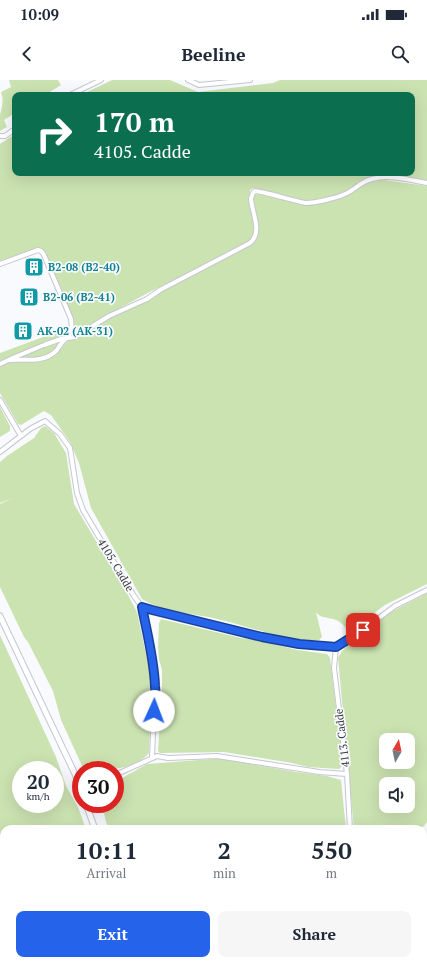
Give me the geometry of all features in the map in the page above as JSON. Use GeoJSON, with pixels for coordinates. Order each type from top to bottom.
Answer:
{"type":"FeatureCollection","features":[{"type":"Feature","properties":{"kind":"street"},"geometry":{"type":"LineString","coordinates":[[76,92],[101,80]]}},
{"type":"Feature","properties":{"kind":"street"},"geometry":{"type":"LineString","coordinates":[[188,80],[199,85],[250,80]]}},
{"type":"Feature","properties":{"kind":"street"},"geometry":{"type":"LineString","coordinates":[[2,137],[12,131]]}},
{"type":"Feature","properties":{"kind":"street"},"geometry":{"type":"LineString","coordinates":[[0,364],[44,345],[75,337],[109,316],[147,299],[160,290],[250,243],[255,238],[257,231],[251,199],[252,194],[258,190],[306,203],[345,194],[371,179],[379,177],[427,183]]}},
{"type":"Feature","properties":{"kind":"street"},"geometry":{"type":"LineString","coordinates":[[0,264],[38,250],[41,251],[71,319],[72,328],[67,338],[55,352],[48,356],[37,359],[9,360]]}},
{"type":"Feature","properties":{"kind":"street"},"geometry":{"type":"LineString","coordinates":[[0,400],[21,436],[0,452]]}},
{"type":"Feature","properties":{"kind":"street","name":"4105. Cadde"},"geometry":{"type":"LineString","coordinates":[[21,436],[30,428],[45,421],[60,434],[70,448],[77,493],[83,510],[142,607],[151,649],[155,687],[152,758]]}},
{"type":"Feature","properties":{"kind":"street"},"geometry":{"type":"LineString","coordinates":[[142,607],[262,637],[299,644],[336,647],[363,630],[395,606],[427,590]]}},
{"type":"Feature","properties":{"kind":"street"},"geometry":{"type":"LineString","coordinates":[[0,616],[72,768]]}},
{"type":"Feature","properties":{"kind":"street","name":"4113. Cadde"},"geometry":{"type":"LineString","coordinates":[[336,647],[334,668],[347,774],[350,825]]}},
{"type":"Feature","properties":{"kind":"street"},"geometry":{"type":"LineString","coordinates":[[124,772],[157,756],[168,758],[217,756],[319,772],[347,774]]}},
{"type":"Feature","properties":{"kind":"street"},"geometry":{"type":"LineString","coordinates":[[89,813],[94,825]]}},
{"type":"Feature","properties":{"kind":"green space"},"geometry":{"type":"Polygon","coordinates":[[[9,80],[58,80],[61,85],[50,92],[12,92],[12,115],[4,120],[7,127],[0,131],[0,115],[3,100],[1,92],[11,87],[9,80]]]}},
{"type":"Feature","properties":{"kind":"green space"},"geometry":{"type":"Polygon","coordinates":[[[112,80],[170,80],[198,92],[87,92],[112,80]]]}},
{"type":"Feature","properties":{"kind":"green space"},"geometry":{"type":"Polygon","coordinates":[[[280,80],[427,80],[427,181],[387,176],[415,176],[415,92],[198,92],[273,83],[280,80]]]}},
{"type":"Feature","properties":{"kind":"green space"},"geometry":{"type":"Polygon","coordinates":[[[12,136],[12,176],[375,176],[366,178],[345,193],[308,201],[253,188],[250,190],[250,194],[255,230],[253,239],[135,300],[81,332],[77,332],[61,288],[44,251],[37,248],[0,261],[0,144],[12,136]]]}},
{"type":"Feature","properties":{"kind":"green space"},"geometry":{"type":"Polygon","coordinates":[[[377,179],[427,186],[427,584],[385,605],[350,631],[347,630],[339,621],[322,617],[316,612],[322,637],[319,640],[306,640],[279,636],[226,621],[176,612],[159,607],[142,599],[91,508],[79,463],[70,442],[51,415],[44,411],[21,425],[18,424],[0,393],[0,366],[14,361],[27,362],[45,359],[55,354],[69,340],[77,338],[120,312],[151,299],[176,282],[252,243],[257,238],[258,232],[252,199],[252,195],[256,192],[304,204],[334,201],[345,197],[358,187],[377,179]]]}},
{"type":"Feature","properties":{"kind":"green space"},"geometry":{"type":"Polygon","coordinates":[[[70,327],[68,334],[65,336],[0,362],[0,353],[70,327]]]}},
{"type":"Feature","properties":{"kind":"green space"},"geometry":{"type":"Polygon","coordinates":[[[58,342],[57,348],[48,355],[35,358],[16,358],[58,342]]]}},
{"type":"Feature","properties":{"kind":"green space"},"geometry":{"type":"Polygon","coordinates":[[[0,407],[10,426],[10,431],[0,437],[0,407]]]}},
{"type":"Feature","properties":{"kind":"green space"},"geometry":{"type":"Polygon","coordinates":[[[45,426],[54,433],[66,453],[74,504],[137,612],[150,673],[151,705],[149,753],[143,759],[124,767],[124,761],[80,761],[61,720],[53,691],[24,637],[0,587],[0,504],[13,498],[0,503],[0,462],[34,438],[41,428],[45,426]]]}},
{"type":"Feature","properties":{"kind":"green space"},"geometry":{"type":"Polygon","coordinates":[[[427,593],[427,822],[425,825],[354,825],[338,658],[342,651],[353,640],[393,611],[427,593]]]}},
{"type":"Feature","properties":{"kind":"green space"},"geometry":{"type":"Polygon","coordinates":[[[161,619],[297,650],[327,654],[330,658],[343,765],[339,769],[308,767],[224,752],[160,753],[158,751],[162,670],[158,647],[159,623],[161,619]]]}},
{"type":"Feature","properties":{"kind":"green space"},"geometry":{"type":"Polygon","coordinates":[[[0,635],[57,761],[12,761],[12,813],[64,813],[64,780],[72,796],[72,813],[80,813],[85,825],[0,825],[0,635]]]}},
{"type":"Feature","properties":{"kind":"green space"},"geometry":{"type":"Polygon","coordinates":[[[212,759],[223,759],[327,776],[341,780],[346,825],[107,825],[104,813],[124,813],[124,777],[147,764],[212,759]]]}},
{"type":"Feature","properties":{"kind":"place","name":"B2-08 (B2-40)"},"geometry":{"type":"Point","coordinates":[34,267]}},
{"type":"Feature","properties":{"kind":"place","name":"B2-06 (B2-41)"},"geometry":{"type":"Point","coordinates":[29,297]}},
{"type":"Feature","properties":{"kind":"place","name":"AK-02 (AK-31)"},"geometry":{"type":"Point","coordinates":[23,331]}},
{"type":"Feature","properties":{"kind":"route"},"geometry":{"type":"LineString","coordinates":[[154,711],[154,672],[151,649],[142,607],[262,637],[299,644],[336,647],[363,630]]}}]}
